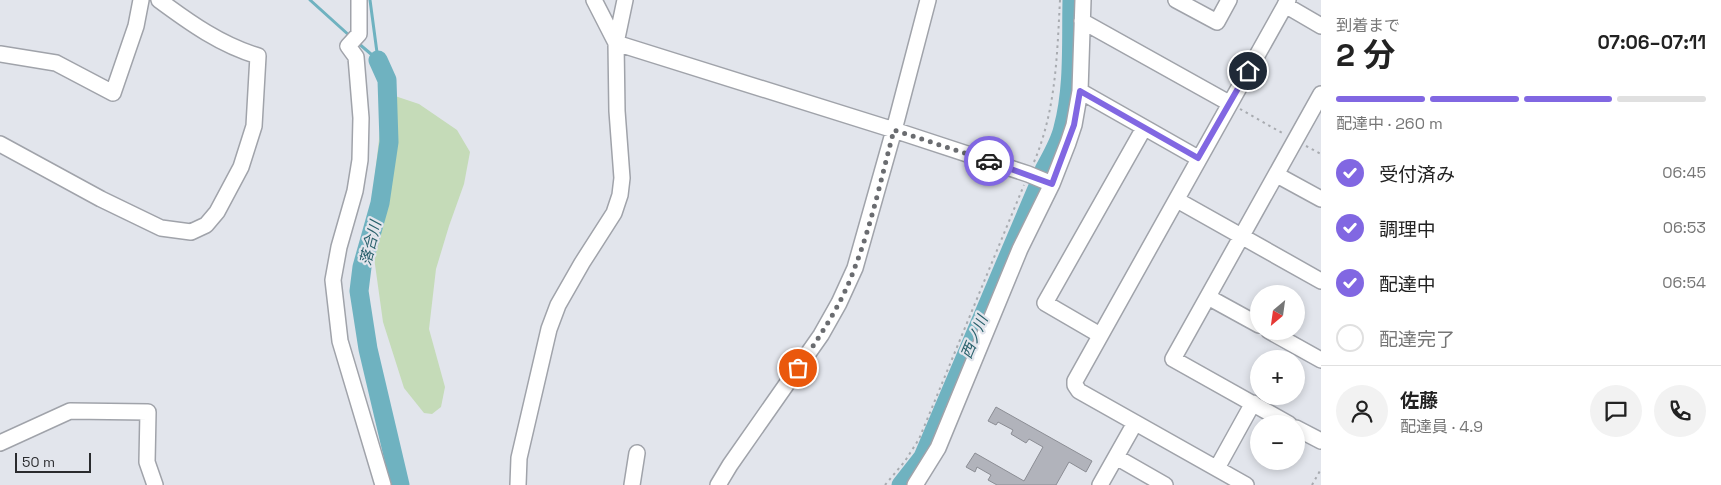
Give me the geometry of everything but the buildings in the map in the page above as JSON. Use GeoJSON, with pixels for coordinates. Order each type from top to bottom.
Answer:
{"type":"FeatureCollection","features":[{"type":"Feature","properties":{"kind":"street"},"geometry":{"type":"LineString","coordinates":[[0,54],[56,63],[113,93],[136,26],[141,0]]}},
{"type":"Feature","properties":{"kind":"street"},"geometry":{"type":"LineString","coordinates":[[0,144],[101,199],[161,228],[192,232],[206,225],[216,212],[241,167],[254,126],[258,56],[235,49],[194,25],[159,0]]}},
{"type":"Feature","properties":{"kind":"street"},"geometry":{"type":"LineString","coordinates":[[359,0],[356,38],[348,46],[356,57],[361,118],[360,160],[355,191],[333,280],[340,341],[383,485]]}},
{"type":"Feature","properties":{"kind":"street"},"geometry":{"type":"LineString","coordinates":[[594,0],[616,43],[894,130],[1028,174],[1052,184]]}},
{"type":"Feature","properties":{"kind":"street"},"geometry":{"type":"LineString","coordinates":[[518,485],[520,458],[548,329],[558,305],[614,213],[620,195],[622,178],[617,111],[616,43],[626,0]]}},
{"type":"Feature","properties":{"kind":"street"},"geometry":{"type":"LineString","coordinates":[[718,485],[821,335],[839,303],[855,268],[928,0]]}},
{"type":"Feature","properties":{"kind":"street"},"geometry":{"type":"LineString","coordinates":[[915,485],[938,448],[1020,249],[1052,184],[1074,125],[1080,91],[1083,0]]}},
{"type":"Feature","properties":{"kind":"street"},"geometry":{"type":"LineString","coordinates":[[1176,0],[1217,22],[1230,0]]}},
{"type":"Feature","properties":{"kind":"street"},"geometry":{"type":"LineString","coordinates":[[1246,485],[1135,423],[1080,391],[1075,386],[1078,374],[1286,3],[1321,26]]}},
{"type":"Feature","properties":{"kind":"street"},"geometry":{"type":"LineString","coordinates":[[1082,21],[1229,103]]}},
{"type":"Feature","properties":{"kind":"street"},"geometry":{"type":"LineString","coordinates":[[1080,91],[1198,158]]}},
{"type":"Feature","properties":{"kind":"street"},"geometry":{"type":"LineString","coordinates":[[1250,401],[1173,359],[1295,140],[1319,103]]}},
{"type":"Feature","properties":{"kind":"street"},"geometry":{"type":"LineString","coordinates":[[1100,335],[1044,303],[1144,128]]}},
{"type":"Feature","properties":{"kind":"street"},"geometry":{"type":"LineString","coordinates":[[1277,175],[1321,200]]}},
{"type":"Feature","properties":{"kind":"street"},"geometry":{"type":"LineString","coordinates":[[1177,200],[1321,281]]}},
{"type":"Feature","properties":{"kind":"street"},"geometry":{"type":"LineString","coordinates":[[1208,297],[1250,320]]}},
{"type":"Feature","properties":{"kind":"street"},"geometry":{"type":"LineString","coordinates":[[1285,340],[1321,360]]}},
{"type":"Feature","properties":{"kind":"street"},"geometry":{"type":"LineString","coordinates":[[1217,468],[1252,405]]}},
{"type":"Feature","properties":{"kind":"street"},"geometry":{"type":"LineString","coordinates":[[1256,405],[1274,415]]}},
{"type":"Feature","properties":{"kind":"street"},"geometry":{"type":"LineString","coordinates":[[0,442],[70,411],[148,412],[147,462],[154,485]]}},
{"type":"Feature","properties":{"kind":"street"},"geometry":{"type":"LineString","coordinates":[[1100,485],[1135,423]]}},
{"type":"Feature","properties":{"kind":"street"},"geometry":{"type":"LineString","coordinates":[[1305,433],[1321,441]]}},
{"type":"Feature","properties":{"kind":"street"},"geometry":{"type":"LineString","coordinates":[[632,485],[637,453]]}},
{"type":"Feature","properties":{"kind":"street"},"geometry":{"type":"LineString","coordinates":[[1116,457],[1165,485]]}},
{"type":"Feature","properties":{"kind":"path"},"geometry":{"type":"LineString","coordinates":[[885,485],[905,461],[918,439],[1041,143],[1052,107],[1060,0]]}},
{"type":"Feature","properties":{"kind":"path"},"geometry":{"type":"LineString","coordinates":[[1229,103],[1321,154]]}},
{"type":"Feature","properties":{"kind":"path"},"geometry":{"type":"LineString","coordinates":[[1312,485],[1321,469]]}},
{"type":"Feature","properties":{"kind":"green space"},"geometry":{"type":"Polygon","coordinates":[[[395,96],[419,104],[457,130],[470,152],[464,184],[436,269],[429,329],[445,387],[441,407],[432,414],[424,413],[404,388],[383,322],[372,243],[374,183],[381,122],[395,96]]]}},
{"type":"Feature","properties":{"kind":"waterway"},"geometry":{"type":"LineString","coordinates":[[310,0],[351,37]]}},
{"type":"Feature","properties":{"kind":"waterway","name":"落合川"},"geometry":{"type":"LineString","coordinates":[[370,0],[378,60]]}},
{"type":"Feature","properties":{"kind":"waterway","name":"西ノ川"},"geometry":{"type":"LineString","coordinates":[[1044,170],[1060,139],[1067,112],[1071,64],[1072,0]]}},
{"type":"Feature","properties":{"kind":"waterway"},"geometry":{"type":"LineString","coordinates":[[358,43],[378,60]]}},
{"type":"Feature","properties":{"kind":"waterway","name":"落合川"},"geometry":{"type":"LineString","coordinates":[[378,60],[387,80],[389,142],[380,203],[362,267],[359,291],[368,349],[400,485]]}},
{"type":"Feature","properties":{"kind":"waterway","name":"西ノ川"},"geometry":{"type":"LineString","coordinates":[[901,485],[923,457],[1039,184]]}},
{"type":"Feature","properties":{"kind":"way so far"},"geometry":{"type":"LineString","coordinates":[[798,368],[821,335],[839,303],[855,268],[894,130],[989,161]]}},
{"type":"Feature","properties":{"kind":"route"},"geometry":{"type":"LineString","coordinates":[[989,161],[1052,184],[1074,125],[1080,91],[1198,158],[1248,71]]}}]}
